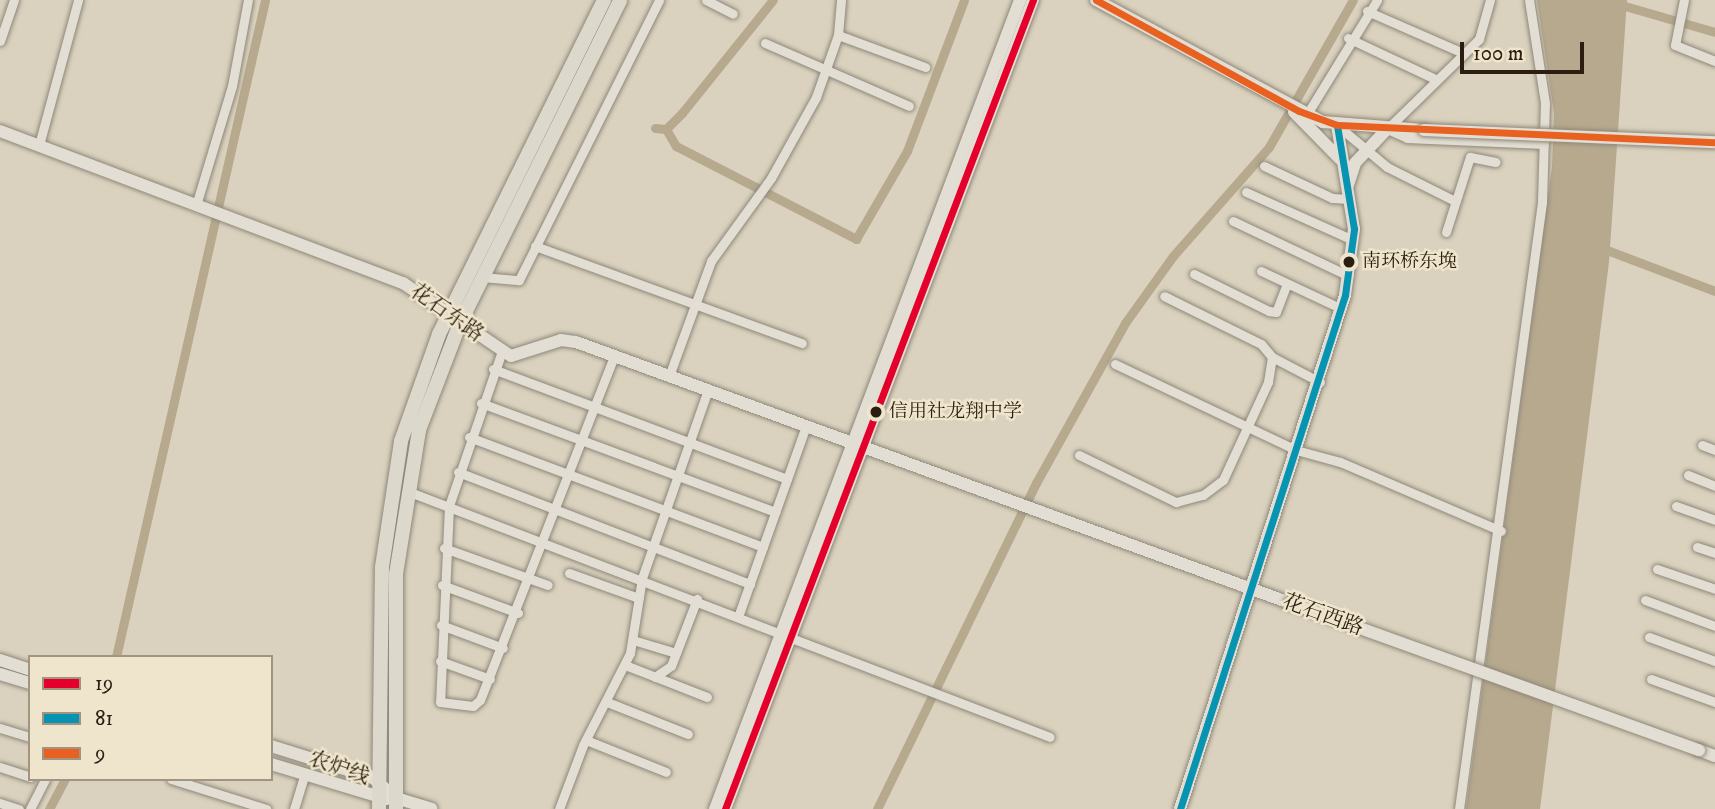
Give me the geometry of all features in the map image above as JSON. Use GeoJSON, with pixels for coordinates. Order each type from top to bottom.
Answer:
{"type":"FeatureCollection","features":[{"type":"Feature","properties":{"kind":"main road"},"geometry":{"type":"LineString","coordinates":[[379,805],[388,503],[413,401],[604,0]]}},
{"type":"Feature","properties":{"kind":"main road"},"geometry":{"type":"LineString","coordinates":[[396,803],[396,574],[406,491],[425,409],[454,319],[482,277],[620,0]]}},
{"type":"Feature","properties":{"kind":"street"},"geometry":{"type":"LineString","coordinates":[[0,41],[14,0]]}},
{"type":"Feature","properties":{"kind":"street"},"geometry":{"type":"LineString","coordinates":[[39,145],[78,0]]}},
{"type":"Feature","properties":{"kind":"street"},"geometry":{"type":"LineString","coordinates":[[202,204],[232,86],[248,0]]}},
{"type":"Feature","properties":{"kind":"street"},"geometry":{"type":"LineString","coordinates":[[482,277],[513,284],[535,246],[659,0]]}},
{"type":"Feature","properties":{"kind":"street"},"geometry":{"type":"LineString","coordinates":[[706,0],[733,14]]}},
{"type":"Feature","properties":{"kind":"street"},"geometry":{"type":"LineString","coordinates":[[669,376],[720,244],[771,178],[824,74],[838,35],[841,0]]}},
{"type":"Feature","properties":{"kind":"street"},"geometry":{"type":"LineString","coordinates":[[725,809],[1020,0]]}},
{"type":"Feature","properties":{"kind":"street"},"geometry":{"type":"LineString","coordinates":[[858,445],[1033,0]]}},
{"type":"Feature","properties":{"kind":"street"},"geometry":{"type":"LineString","coordinates":[[1096,0],[1283,103],[1337,125],[1715,142]]}},
{"type":"Feature","properties":{"kind":"street"},"geometry":{"type":"LineString","coordinates":[[1303,113],[1348,38],[1377,0]]}},
{"type":"Feature","properties":{"kind":"street"},"geometry":{"type":"LineString","coordinates":[[1348,194],[1364,152],[1485,32],[1490,0]]}},
{"type":"Feature","properties":{"kind":"street"},"geometry":{"type":"LineString","coordinates":[[1460,809],[1501,531],[1544,144],[1544,91],[1529,0]]}},
{"type":"Feature","properties":{"kind":"street"},"geometry":{"type":"LineString","coordinates":[[1683,2],[1674,38],[1678,49],[1715,61]]}},
{"type":"Feature","properties":{"kind":"street"},"geometry":{"type":"LineString","coordinates":[[1367,11],[1463,53]]}},
{"type":"Feature","properties":{"kind":"street"},"geometry":{"type":"LineString","coordinates":[[838,35],[925,67]]}},
{"type":"Feature","properties":{"kind":"street"},"geometry":{"type":"LineString","coordinates":[[1348,38],[1435,79]]}},
{"type":"Feature","properties":{"kind":"street"},"geometry":{"type":"LineString","coordinates":[[765,43],[824,74],[909,106]]}},
{"type":"Feature","properties":{"kind":"street"},"geometry":{"type":"LineString","coordinates":[[1283,103],[1341,160]]}},
{"type":"Feature","properties":{"kind":"street"},"geometry":{"type":"LineString","coordinates":[[1180,809],[1342,309],[1353,240],[1337,125]]}},
{"type":"Feature","properties":{"kind":"street"},"geometry":{"type":"LineString","coordinates":[[1337,125],[1364,152],[1455,201]]}},
{"type":"Feature","properties":{"kind":"street"},"geometry":{"type":"LineString","coordinates":[[1387,129],[1407,138],[1544,144]]}},
{"type":"Feature","properties":{"kind":"street","name":"花石东路"},"geometry":{"type":"LineString","coordinates":[[0,131],[202,204],[231,218],[403,283],[502,351],[519,357],[561,340],[614,356],[858,445]]}},
{"type":"Feature","properties":{"kind":"street"},"geometry":{"type":"LineString","coordinates":[[1446,232],[1470,158],[1496,162]]}},
{"type":"Feature","properties":{"kind":"street"},"geometry":{"type":"LineString","coordinates":[[1264,166],[1332,198],[1348,194]]}},
{"type":"Feature","properties":{"kind":"street"},"geometry":{"type":"LineString","coordinates":[[1246,192],[1353,240]]}},
{"type":"Feature","properties":{"kind":"street"},"geometry":{"type":"LineString","coordinates":[[1233,221],[1349,276]]}},
{"type":"Feature","properties":{"kind":"street"},"geometry":{"type":"LineString","coordinates":[[535,246],[802,343]]}},
{"type":"Feature","properties":{"kind":"street"},"geometry":{"type":"LineString","coordinates":[[1261,271],[1342,309]]}},
{"type":"Feature","properties":{"kind":"street"},"geometry":{"type":"LineString","coordinates":[[1194,274],[1276,312],[1287,284]]}},
{"type":"Feature","properties":{"kind":"street"},"geometry":{"type":"LineString","coordinates":[[1164,296],[1261,344],[1272,358],[1320,382]]}},
{"type":"Feature","properties":{"kind":"street"},"geometry":{"type":"LineString","coordinates":[[502,351],[469,437],[449,506],[440,625],[440,702],[473,706],[491,679],[531,580],[614,356]]}},
{"type":"Feature","properties":{"kind":"street"},"geometry":{"type":"LineString","coordinates":[[1079,455],[1185,502],[1223,480],[1247,427],[1272,358]]}},
{"type":"Feature","properties":{"kind":"street"},"geometry":{"type":"LineString","coordinates":[[1115,365],[1296,450],[1340,462],[1501,531]]}},
{"type":"Feature","properties":{"kind":"street"},"geometry":{"type":"LineString","coordinates":[[494,369],[788,478]]}},
{"type":"Feature","properties":{"kind":"street"},"geometry":{"type":"LineString","coordinates":[[559,809],[586,740],[625,665],[633,640],[642,578],[708,390]]}},
{"type":"Feature","properties":{"kind":"street"},"geometry":{"type":"LineString","coordinates":[[481,403],[775,512]]}},
{"type":"Feature","properties":{"kind":"street"},"geometry":{"type":"LineString","coordinates":[[739,614],[806,426]]}},
{"type":"Feature","properties":{"kind":"street"},"geometry":{"type":"LineString","coordinates":[[469,437],[763,547]]}},
{"type":"Feature","properties":{"kind":"street","name":"花石西路"},"geometry":{"type":"LineString","coordinates":[[858,445],[1715,756]]}},
{"type":"Feature","properties":{"kind":"street"},"geometry":{"type":"LineString","coordinates":[[1702,445],[1715,450]]}},
{"type":"Feature","properties":{"kind":"street"},"geometry":{"type":"LineString","coordinates":[[458,472],[750,584]]}},
{"type":"Feature","properties":{"kind":"street"},"geometry":{"type":"LineString","coordinates":[[1688,475],[1715,486]]}},
{"type":"Feature","properties":{"kind":"street"},"geometry":{"type":"LineString","coordinates":[[406,491],[739,614],[785,640],[1050,737]]}},
{"type":"Feature","properties":{"kind":"street"},"geometry":{"type":"LineString","coordinates":[[1676,506],[1715,520]]}},
{"type":"Feature","properties":{"kind":"street"},"geometry":{"type":"LineString","coordinates":[[1698,547],[1715,553]]}},
{"type":"Feature","properties":{"kind":"street"},"geometry":{"type":"LineString","coordinates":[[444,548],[548,585]]}},
{"type":"Feature","properties":{"kind":"street"},"geometry":{"type":"LineString","coordinates":[[1657,569],[1715,589]]}},
{"type":"Feature","properties":{"kind":"street"},"geometry":{"type":"LineString","coordinates":[[569,573],[639,598]]}},
{"type":"Feature","properties":{"kind":"street"},"geometry":{"type":"LineString","coordinates":[[442,585],[518,613]]}},
{"type":"Feature","properties":{"kind":"street"},"geometry":{"type":"LineString","coordinates":[[655,677],[671,666],[697,599]]}},
{"type":"Feature","properties":{"kind":"street"},"geometry":{"type":"LineString","coordinates":[[1645,600],[1715,626]]}},
{"type":"Feature","properties":{"kind":"street"},"geometry":{"type":"LineString","coordinates":[[440,625],[503,649]]}},
{"type":"Feature","properties":{"kind":"street"},"geometry":{"type":"LineString","coordinates":[[1649,636],[1715,662]]}},
{"type":"Feature","properties":{"kind":"street"},"geometry":{"type":"LineString","coordinates":[[633,640],[676,653]]}},
{"type":"Feature","properties":{"kind":"street"},"geometry":{"type":"LineString","coordinates":[[715,809],[785,640]]}},
{"type":"Feature","properties":{"kind":"street"},"geometry":{"type":"LineString","coordinates":[[0,660],[28,669]]}},
{"type":"Feature","properties":{"kind":"street"},"geometry":{"type":"LineString","coordinates":[[439,661],[491,679]]}},
{"type":"Feature","properties":{"kind":"street"},"geometry":{"type":"LineString","coordinates":[[625,665],[707,697]]}},
{"type":"Feature","properties":{"kind":"street"},"geometry":{"type":"LineString","coordinates":[[671,666],[678,686]]}},
{"type":"Feature","properties":{"kind":"street"},"geometry":{"type":"LineString","coordinates":[[0,674],[28,682]]}},
{"type":"Feature","properties":{"kind":"street"},"geometry":{"type":"LineString","coordinates":[[1651,679],[1714,699]]}},
{"type":"Feature","properties":{"kind":"street"},"geometry":{"type":"LineString","coordinates":[[607,702],[688,734]]}},
{"type":"Feature","properties":{"kind":"street"},"geometry":{"type":"LineString","coordinates":[[0,728],[28,736]]}},
{"type":"Feature","properties":{"kind":"street"},"geometry":{"type":"LineString","coordinates":[[586,740],[666,772]]}},
{"type":"Feature","properties":{"kind":"street","name":"农炉线"},"geometry":{"type":"LineString","coordinates":[[273,747],[380,782],[396,803]]}},
{"type":"Feature","properties":{"kind":"street","name":"农炉线"},"geometry":{"type":"LineString","coordinates":[[273,765],[379,805],[396,803]]}},
{"type":"Feature","properties":{"kind":"street"},"geometry":{"type":"LineString","coordinates":[[0,767],[28,776]]}},
{"type":"Feature","properties":{"kind":"street"},"geometry":{"type":"LineString","coordinates":[[294,809],[304,776]]}},
{"type":"Feature","properties":{"kind":"street"},"geometry":{"type":"LineString","coordinates":[[30,809],[42,781]]}},
{"type":"Feature","properties":{"kind":"street"},"geometry":{"type":"LineString","coordinates":[[177,781],[266,809]]}},
{"type":"Feature","properties":{"kind":"street"},"geometry":{"type":"LineString","coordinates":[[0,803],[19,809]]}},
{"type":"Feature","properties":{"kind":"street"},"geometry":{"type":"LineString","coordinates":[[396,803],[431,809]]}},
{"type":"Feature","properties":{"kind":"shaded area"},"geometry":{"type":"Polygon","coordinates":[[[1537,0],[1627,0],[1609,262],[1540,809],[1466,809],[1552,167],[1554,113],[1537,0]]]}},
{"type":"Feature","properties":{"kind":"waterway"},"geometry":{"type":"LineString","coordinates":[[116,655],[265,0]]}},
{"type":"Feature","properties":{"kind":"waterway"},"geometry":{"type":"LineString","coordinates":[[655,128],[666,129],[682,113],[773,0]]}},
{"type":"Feature","properties":{"kind":"waterway"},"geometry":{"type":"LineString","coordinates":[[666,129],[676,146],[856,239],[907,151],[964,0]]}},
{"type":"Feature","properties":{"kind":"waterway"},"geometry":{"type":"LineString","coordinates":[[877,809],[1036,483],[1125,323],[1173,256],[1269,147],[1353,0]]}},
{"type":"Feature","properties":{"kind":"waterway"},"geometry":{"type":"LineString","coordinates":[[1618,4],[1715,32]]}},
{"type":"Feature","properties":{"kind":"waterway"},"geometry":{"type":"LineString","coordinates":[[1599,247],[1715,291]]}},
{"type":"Feature","properties":{"kind":"waterway"},"geometry":{"type":"LineString","coordinates":[[49,809],[64,781]]}},
{"type":"Feature","properties":{"kind":"transit line","name":"19"},"geometry":{"type":"LineString","coordinates":[[725,809],[1033,0]]}},
{"type":"Feature","properties":{"kind":"transit line","name":"9"},"geometry":{"type":"LineString","coordinates":[[1096,0],[1299,111],[1337,125],[1715,142]]}},
{"type":"Feature","properties":{"kind":"transit line","name":"81"},"geometry":{"type":"LineString","coordinates":[[1180,809],[1345,295],[1354,229],[1337,125]]}},
{"type":"Feature","properties":{"kind":"place","name":"南环桥东堍"},"geometry":{"type":"Point","coordinates":[1349,262]}},
{"type":"Feature","properties":{"kind":"place","name":"信用社龙翔中学"},"geometry":{"type":"Point","coordinates":[876,412]}}]}
